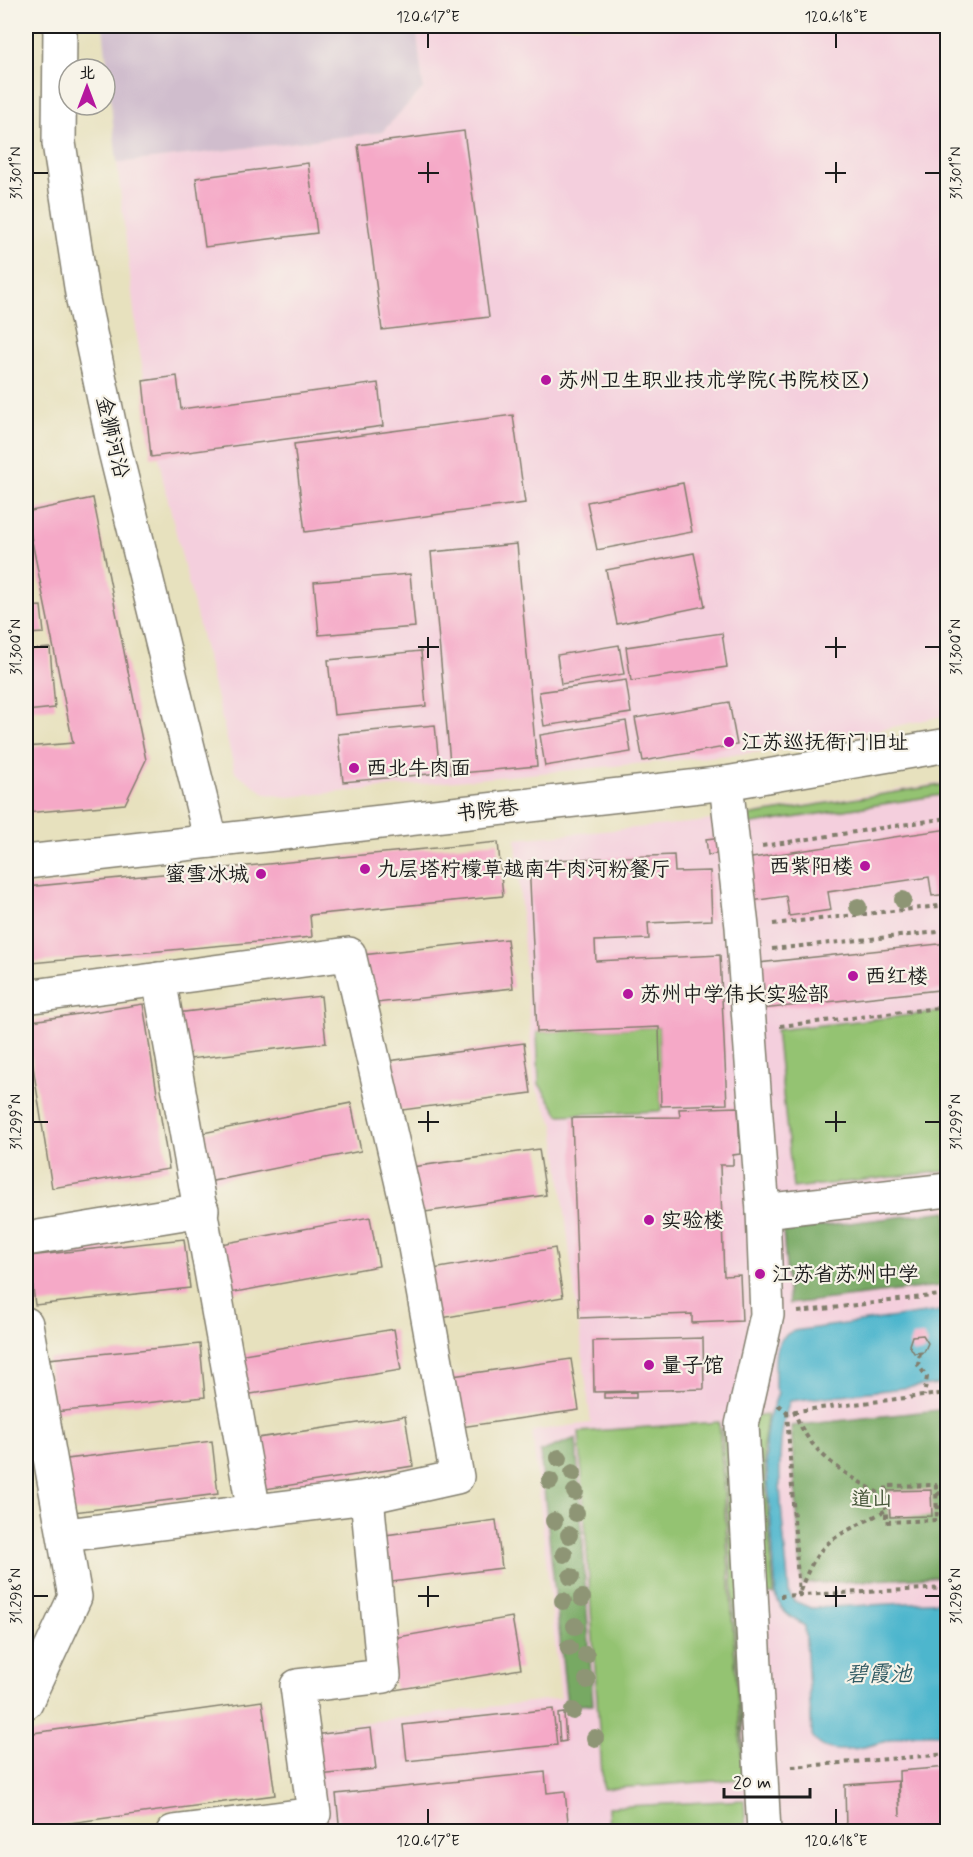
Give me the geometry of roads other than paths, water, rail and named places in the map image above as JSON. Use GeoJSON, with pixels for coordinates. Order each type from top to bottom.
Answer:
{"type":"FeatureCollection","features":[{"type":"Feature","properties":{"kind":"street","name":"金狮河沿"},"geometry":{"type":"LineString","coordinates":[[60,26],[59,142],[83,300],[115,451],[211,841]]}},
{"type":"Feature","properties":{"kind":"street","name":"书院巷"},"geometry":{"type":"LineString","coordinates":[[26,862],[726,783],[948,745]]}},
{"type":"Feature","properties":{"kind":"street"},"geometry":{"type":"LineString","coordinates":[[726,783],[735,850],[750,1029],[763,1211],[767,1315],[742,1425],[764,1832]]}},
{"type":"Feature","properties":{"kind":"street"},"geometry":{"type":"LineString","coordinates":[[26,997],[349,954],[409,1214],[457,1477],[367,1497],[66,1535]]}},
{"type":"Feature","properties":{"kind":"street"},"geometry":{"type":"LineString","coordinates":[[159,979],[254,1512]]}},
{"type":"Feature","properties":{"kind":"street"},"geometry":{"type":"LineString","coordinates":[[763,1211],[948,1190]]}},
{"type":"Feature","properties":{"kind":"street"},"geometry":{"type":"LineString","coordinates":[[26,1239],[202,1210]]}},
{"type":"Feature","properties":{"kind":"street"},"geometry":{"type":"LineString","coordinates":[[26,1324],[32,1398],[66,1535],[75,1597],[26,1702]]}},
{"type":"Feature","properties":{"kind":"street"},"geometry":{"type":"LineString","coordinates":[[173,1832],[314,1814],[297,1686],[384,1676],[367,1497]]}},
{"type":"Feature","properties":{"kind":"water","name":"碧霞池"},"geometry":{"type":"Polygon","coordinates":[[[947,1310],[947,1383],[790,1401],[784,1422],[780,1496],[789,1593],[794,1601],[811,1608],[947,1601],[947,1734],[909,1735],[857,1748],[830,1749],[820,1744],[812,1735],[805,1626],[790,1617],[780,1605],[776,1594],[765,1443],[768,1420],[778,1393],[775,1388],[777,1347],[785,1335],[793,1331],[947,1310]]]}},
{"type":"Feature","properties":{"kind":"place","name":"苏州卫生职业技术学院(书院校区)"},"geometry":{"type":"Point","coordinates":[546,380]}},
{"type":"Feature","properties":{"kind":"place","name":"江苏巡抚衙门旧址"},"geometry":{"type":"Point","coordinates":[729,742]}},
{"type":"Feature","properties":{"kind":"place","name":"西北牛肉面"},"geometry":{"type":"Point","coordinates":[354,768]}},
{"type":"Feature","properties":{"kind":"place","name":"西紫阳楼"},"geometry":{"type":"Point","coordinates":[865,866]}},
{"type":"Feature","properties":{"kind":"place","name":"九层塔柠檬草越南牛肉河粉餐厅"},"geometry":{"type":"Point","coordinates":[365,869]}},
{"type":"Feature","properties":{"kind":"place","name":"蜜雪冰城"},"geometry":{"type":"Point","coordinates":[261,874]}},
{"type":"Feature","properties":{"kind":"place","name":"西红楼"},"geometry":{"type":"Point","coordinates":[853,976]}},
{"type":"Feature","properties":{"kind":"place","name":"苏州中学伟长实验部"},"geometry":{"type":"Point","coordinates":[628,994]}},
{"type":"Feature","properties":{"kind":"place","name":"实验楼"},"geometry":{"type":"Point","coordinates":[649,1220]}},
{"type":"Feature","properties":{"kind":"place","name":"江苏省苏州中学"},"geometry":{"type":"Point","coordinates":[760,1274]}},
{"type":"Feature","properties":{"kind":"place","name":"量子馆"},"geometry":{"type":"Point","coordinates":[649,1365]}},
{"type":"Feature","properties":{"kind":"park label","name":"道山"},"geometry":{"type":"Point","coordinates":[872,1499]}}]}
